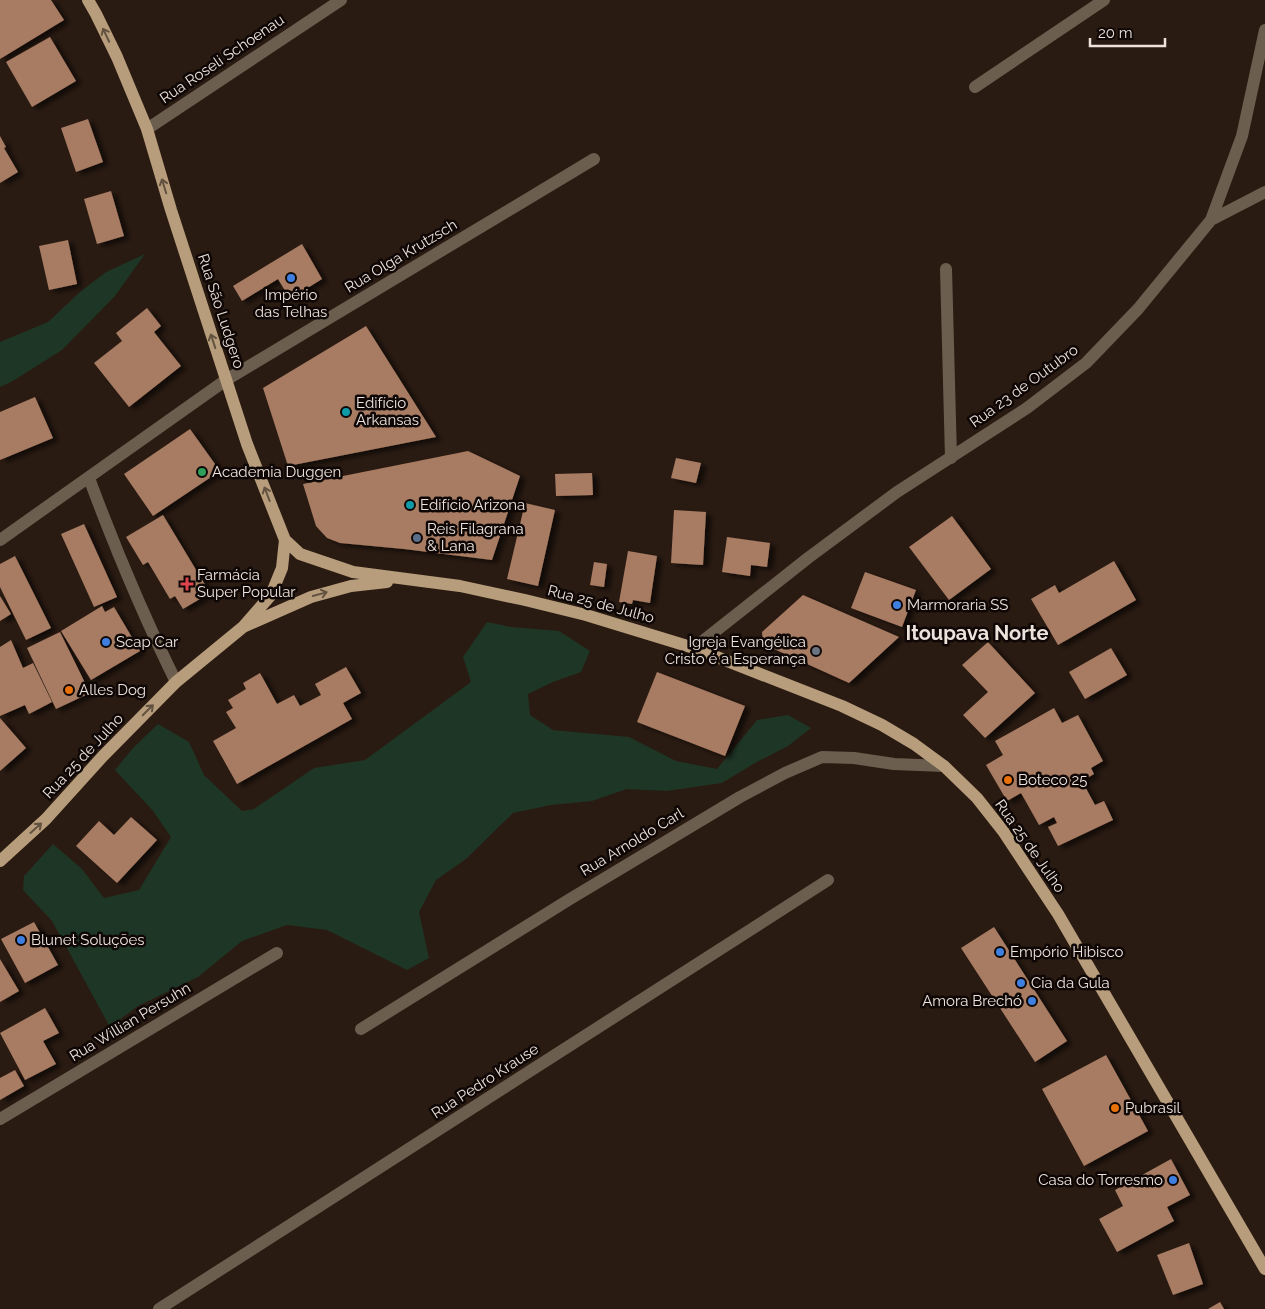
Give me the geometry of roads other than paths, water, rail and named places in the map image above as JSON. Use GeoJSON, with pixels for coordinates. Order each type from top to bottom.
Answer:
{"type":"FeatureCollection","features":[{"type":"Feature","properties":{"kind":"main road","name":"Rua São Ludgero"},"geometry":{"type":"LineString","coordinates":[[88,0],[117,57],[146,129],[247,444],[285,540],[282,568],[271,595],[243,628]]}},
{"type":"Feature","properties":{"kind":"main road","name":"Rua 25 de Julho"},"geometry":{"type":"LineString","coordinates":[[285,540],[300,554],[353,572],[460,586],[525,600],[586,615],[694,648],[842,706],[882,725],[914,744],[944,766],[977,798],[1003,831],[1058,914],[1265,1269]]}},
{"type":"Feature","properties":{"kind":"main road","name":"Rua 25 de Julho"},"geometry":{"type":"LineString","coordinates":[[0,861],[46,819],[103,756],[176,682],[243,628],[312,597],[351,586],[403,580]]}},
{"type":"Feature","properties":{"kind":"street","name":"Rua Roseli Schoenau"},"geometry":{"type":"LineString","coordinates":[[146,129],[341,0]]}},
{"type":"Feature","properties":{"kind":"street"},"geometry":{"type":"LineString","coordinates":[[975,87],[1104,0]]}},
{"type":"Feature","properties":{"kind":"street","name":"Rua 23 de Outubro"},"geometry":{"type":"LineString","coordinates":[[694,648],[808,558],[882,503],[1027,408],[1086,363],[1138,309],[1211,220],[1242,136],[1265,30]]}},
{"type":"Feature","properties":{"kind":"street","name":"Rua Olga Krutzsch"},"geometry":{"type":"LineString","coordinates":[[0,540],[226,380],[594,159]]}},
{"type":"Feature","properties":{"kind":"street"},"geometry":{"type":"LineString","coordinates":[[1211,220],[1265,192]]}},
{"type":"Feature","properties":{"kind":"street"},"geometry":{"type":"LineString","coordinates":[[946,270],[951,458]]}},
{"type":"Feature","properties":{"kind":"street"},"geometry":{"type":"LineString","coordinates":[[90,478],[113,544],[147,623],[176,682]]}},
{"type":"Feature","properties":{"kind":"street","name":"Rua Arnoldo Carl"},"geometry":{"type":"LineString","coordinates":[[362,1029],[570,899],[740,797],[785,773],[822,758],[854,758],[894,764],[944,766]]}},
{"type":"Feature","properties":{"kind":"street","name":"Rua Pedro Krause"},"geometry":{"type":"LineString","coordinates":[[159,1309],[828,880]]}},
{"type":"Feature","properties":{"kind":"street","name":"Rua Willian Persuhn"},"geometry":{"type":"LineString","coordinates":[[0,1119],[276,953]]}},
{"type":"Feature","properties":{"kind":"place","name":"Império das Telhas"},"geometry":{"type":"Point","coordinates":[291,278]}},
{"type":"Feature","properties":{"kind":"place","name":"Edifício Arkansas"},"geometry":{"type":"Point","coordinates":[346,412]}},
{"type":"Feature","properties":{"kind":"place","name":"Academia Duggen"},"geometry":{"type":"Point","coordinates":[202,472]}},
{"type":"Feature","properties":{"kind":"place","name":"Edifício Arizona"},"geometry":{"type":"Point","coordinates":[410,505]}},
{"type":"Feature","properties":{"kind":"place","name":"Reis Filagrana & Lana"},"geometry":{"type":"Point","coordinates":[417,538]}},
{"type":"Feature","properties":{"kind":"place","name":"Farmácia Super Popular"},"geometry":{"type":"Point","coordinates":[187,584]}},
{"type":"Feature","properties":{"kind":"place","name":"Marmoraria SS"},"geometry":{"type":"Point","coordinates":[897,605]}},
{"type":"Feature","properties":{"kind":"place","name":"Scap Car"},"geometry":{"type":"Point","coordinates":[106,642]}},
{"type":"Feature","properties":{"kind":"place","name":"Igreja Evangélica Cristo é a Esperança"},"geometry":{"type":"Point","coordinates":[816,651]}},
{"type":"Feature","properties":{"kind":"place","name":"Alles Dog"},"geometry":{"type":"Point","coordinates":[69,690]}},
{"type":"Feature","properties":{"kind":"place","name":"Boteco 25"},"geometry":{"type":"Point","coordinates":[1008,780]}},
{"type":"Feature","properties":{"kind":"place","name":"Blunet Soluções"},"geometry":{"type":"Point","coordinates":[21,940]}},
{"type":"Feature","properties":{"kind":"place","name":"Empório Hibisco"},"geometry":{"type":"Point","coordinates":[1000,952]}},
{"type":"Feature","properties":{"kind":"place","name":"Cia da Gula"},"geometry":{"type":"Point","coordinates":[1021,983]}},
{"type":"Feature","properties":{"kind":"place","name":"Amora Brechó"},"geometry":{"type":"Point","coordinates":[1032,1001]}},
{"type":"Feature","properties":{"kind":"place","name":"Pubrasil"},"geometry":{"type":"Point","coordinates":[1115,1108]}},
{"type":"Feature","properties":{"kind":"place","name":"Casa do Torresmo"},"geometry":{"type":"Point","coordinates":[1173,1180]}},
{"type":"Feature","properties":{"kind":"district","name":"Itoupava Norte"},"geometry":{"type":"Point","coordinates":[977,633]}}]}
